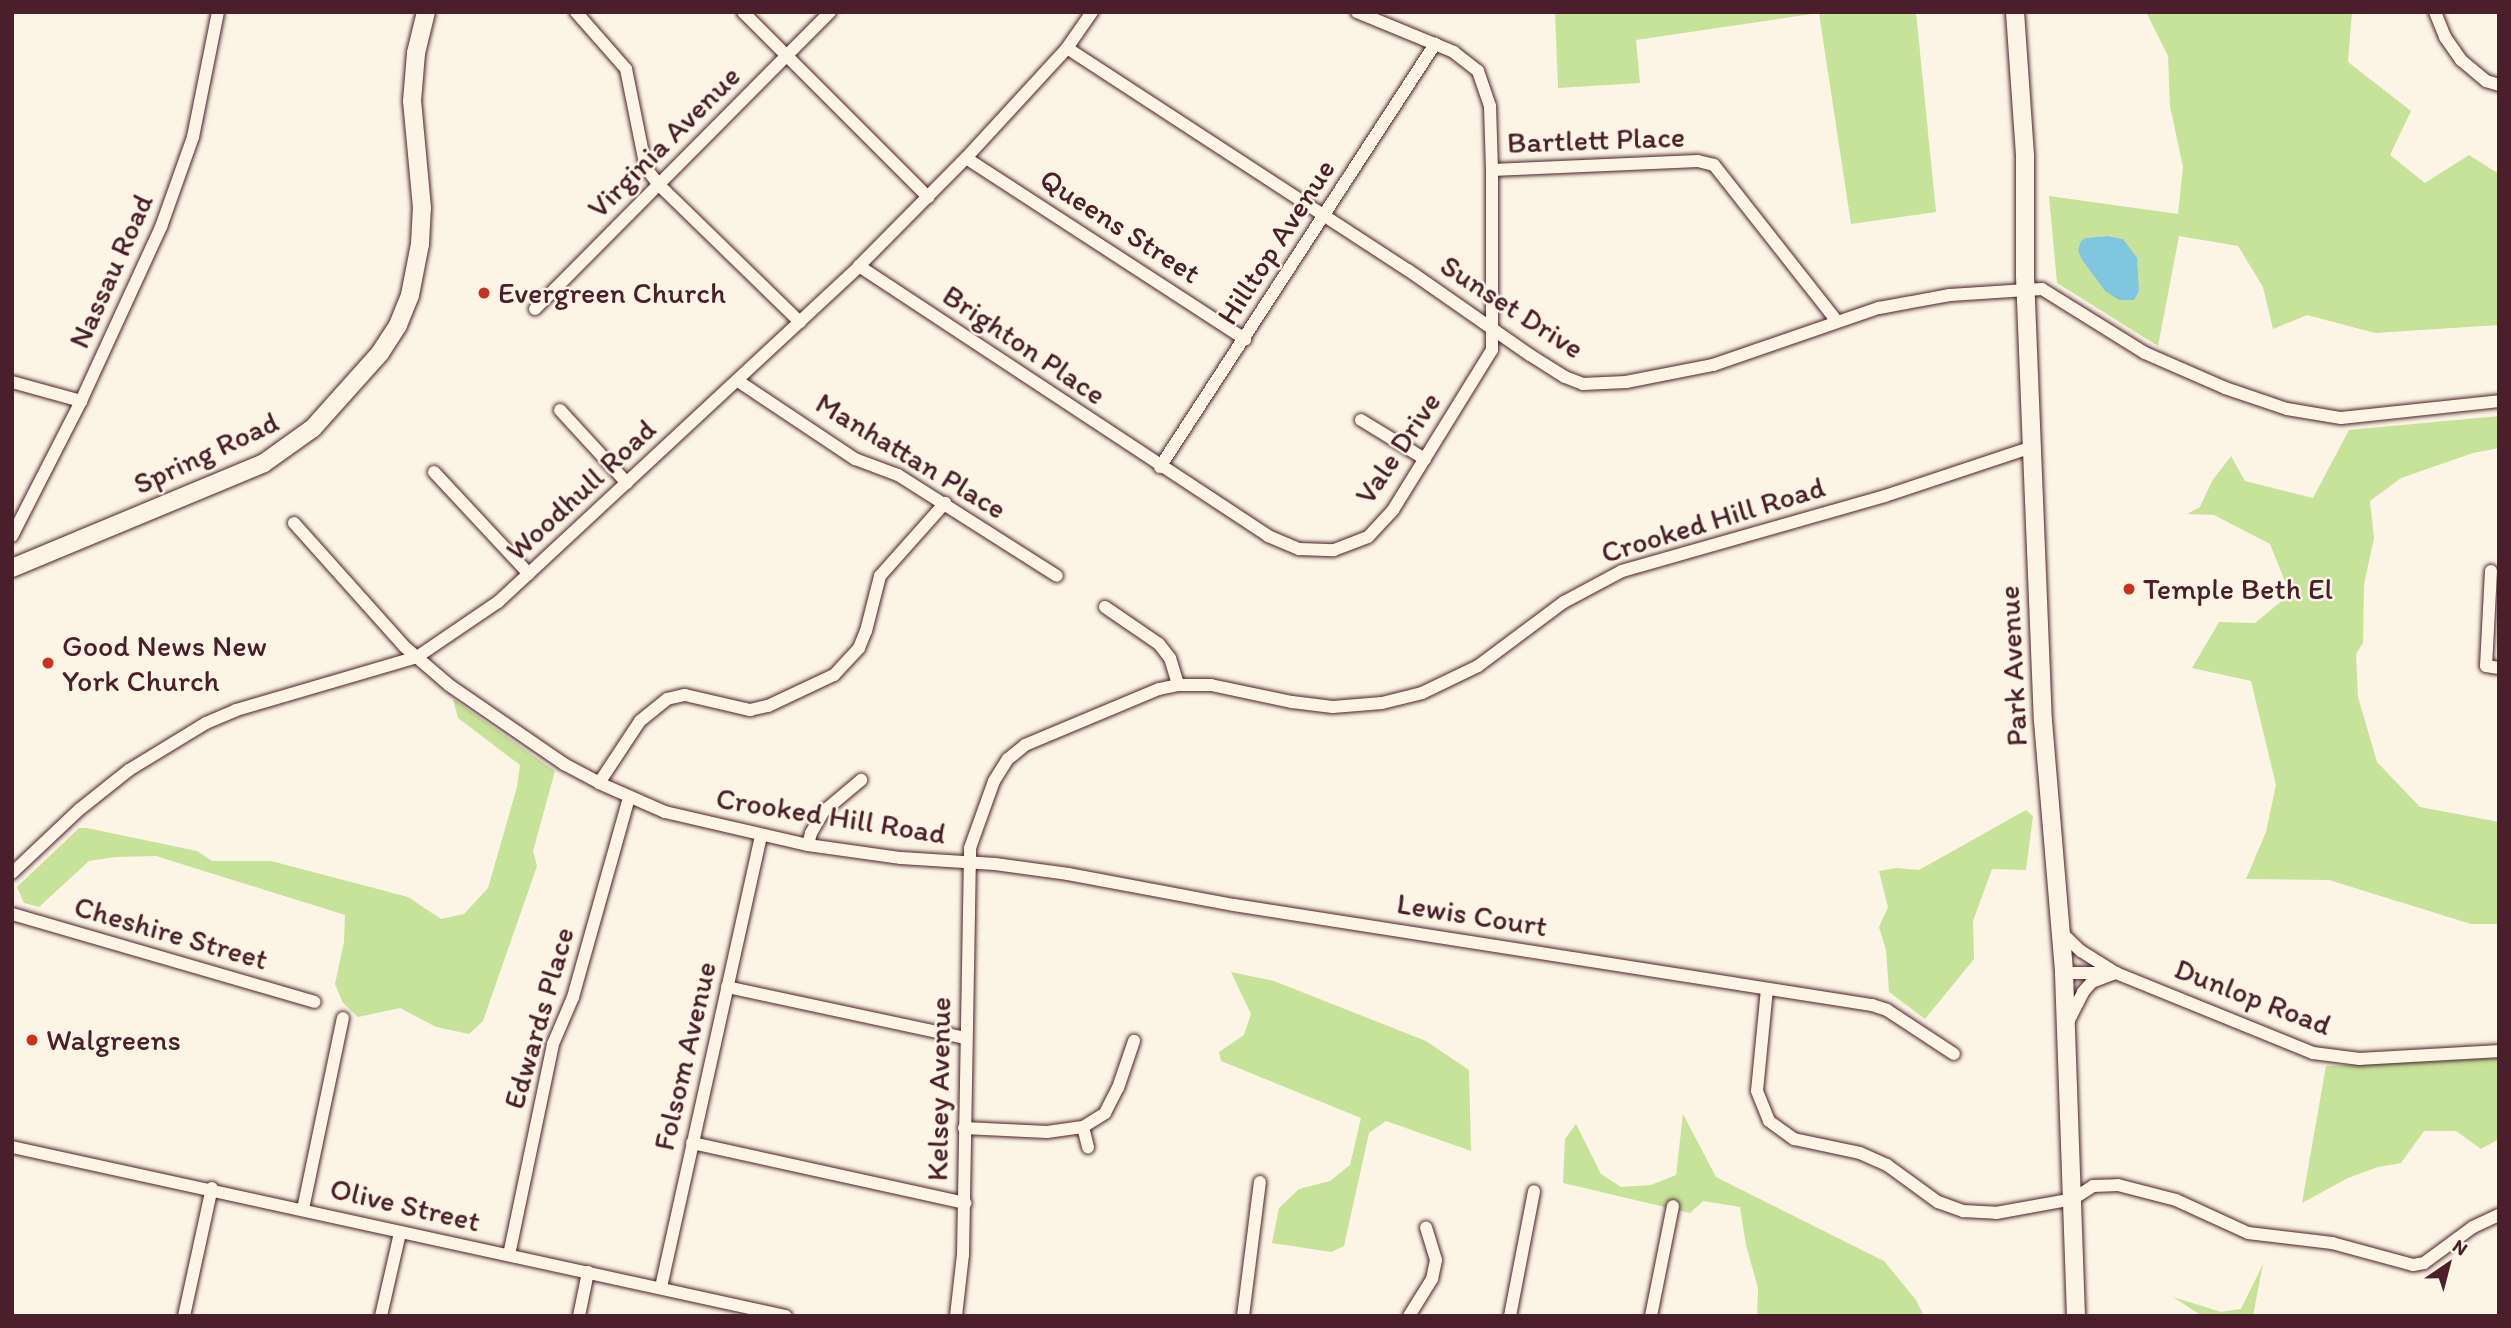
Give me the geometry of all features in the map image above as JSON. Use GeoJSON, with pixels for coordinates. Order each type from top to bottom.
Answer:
{"type":"FeatureCollection","features":[{"type":"Feature","properties":{"kind":"main road","name":"Spring Road"},"geometry":{"type":"LineString","coordinates":[[12,568],[280,453],[333,409],[380,353],[398,325],[410,295],[420,244],[422,208],[412,101],[416,53],[426,12]]}},
{"type":"Feature","properties":{"kind":"main road","name":"Park Avenue"},"geometry":{"type":"LineString","coordinates":[[2015,12],[2025,156],[2026,289],[2043,721],[2064,973],[2076,1316]]}},
{"type":"Feature","properties":{"kind":"street","name":"Nassau Road"},"geometry":{"type":"LineString","coordinates":[[12,536],[81,401],[153,245],[183,168],[218,12]]}},
{"type":"Feature","properties":{"kind":"street"},"geometry":{"type":"LineString","coordinates":[[576,12],[626,69],[646,168],[658,184],[800,322]]}},
{"type":"Feature","properties":{"kind":"street"},"geometry":{"type":"LineString","coordinates":[[743,12],[785,57],[929,197]]}},
{"type":"Feature","properties":{"kind":"street","name":"Virginia Avenue"},"geometry":{"type":"LineString","coordinates":[[535,309],[830,12]]}},
{"type":"Feature","properties":{"kind":"street","name":"Woodhull Road"},"geometry":{"type":"LineString","coordinates":[[12,873],[70,817],[128,770],[206,723],[236,710],[417,657],[498,602],[859,267],[929,197],[1067,48],[1092,12]]}},
{"type":"Feature","properties":{"kind":"street","name":"Vale Drive"},"geometry":{"type":"LineString","coordinates":[[1160,467],[1268,536],[1298,549],[1334,551],[1367,537],[1393,510],[1492,350],[1493,170],[1490,106],[1486,86],[1478,71],[1467,60],[1357,12]]}},
{"type":"Feature","properties":{"kind":"street"},"geometry":{"type":"LineString","coordinates":[[2435,12],[2445,37],[2461,60],[2486,80],[2499,85]]}},
{"type":"Feature","properties":{"kind":"street","name":"Hilltop Avenue"},"geometry":{"type":"LineString","coordinates":[[1160,467],[1435,44]]}},
{"type":"Feature","properties":{"kind":"street","name":"Sunset Drive"},"geometry":{"type":"LineString","coordinates":[[1067,48],[1564,377],[1583,384],[1602,384],[1713,365],[1879,307],[1950,295],[2042,289],[2056,295],[2145,353],[2225,388],[2287,409],[2340,418],[2499,401]]}},
{"type":"Feature","properties":{"kind":"street","name":"Queens Street"},"geometry":{"type":"LineString","coordinates":[[966,158],[1245,339]]}},
{"type":"Feature","properties":{"kind":"street","name":"Bartlett Place"},"geometry":{"type":"LineString","coordinates":[[1493,170],[1698,161],[1714,165],[1836,320]]}},
{"type":"Feature","properties":{"kind":"street","name":"Brighton Place"},"geometry":{"type":"LineString","coordinates":[[859,267],[1160,467]]}},
{"type":"Feature","properties":{"kind":"street","name":"Manhattan Place"},"geometry":{"type":"LineString","coordinates":[[738,381],[855,459],[898,475],[1057,576]]}},
{"type":"Feature","properties":{"kind":"street"},"geometry":{"type":"LineString","coordinates":[[12,382],[81,401]]}},
{"type":"Feature","properties":{"kind":"street"},"geometry":{"type":"LineString","coordinates":[[560,410],[627,483]]}},
{"type":"Feature","properties":{"kind":"street"},"geometry":{"type":"LineString","coordinates":[[1361,419],[1425,460]]}},
{"type":"Feature","properties":{"kind":"street","name":"Crooked Hill Road"},"geometry":{"type":"LineString","coordinates":[[294,523],[417,657],[480,706],[564,764],[598,783],[665,813],[761,836],[901,858],[969,863],[985,802],[1008,759],[1042,736],[1160,689],[1178,685],[1210,685],[1292,702],[1333,707],[1382,702],[1422,693],[1478,666],[1564,602],[1622,571],[1885,496],[2032,447]]}},
{"type":"Feature","properties":{"kind":"street"},"geometry":{"type":"LineString","coordinates":[[434,472],[529,574]]}},
{"type":"Feature","properties":{"kind":"street"},"geometry":{"type":"LineString","coordinates":[[598,783],[640,721],[667,699],[685,695],[750,710],[768,706],[834,675],[863,640],[880,576],[945,503]]}},
{"type":"Feature","properties":{"kind":"street"},"geometry":{"type":"LineString","coordinates":[[2491,571],[2486,666],[2499,668]]}},
{"type":"Feature","properties":{"kind":"street"},"geometry":{"type":"LineString","coordinates":[[1105,607],[1159,643],[1170,658],[1178,685]]}},
{"type":"Feature","properties":{"kind":"street"},"geometry":{"type":"LineString","coordinates":[[808,845],[811,833],[823,812],[861,780]]}},
{"type":"Feature","properties":{"kind":"street","name":"Edwards Place"},"geometry":{"type":"LineString","coordinates":[[509,1255],[553,1044],[573,998],[629,798]]}},
{"type":"Feature","properties":{"kind":"street","name":"Folsom Avenue"},"geometry":{"type":"LineString","coordinates":[[661,1287],[761,836]]}},
{"type":"Feature","properties":{"kind":"street","name":"Lewis Court"},"geometry":{"type":"LineString","coordinates":[[969,863],[1068,874],[1234,905],[1872,1004],[1887,1010],[1954,1054]]}},
{"type":"Feature","properties":{"kind":"street","name":"Kelsey Avenue"},"geometry":{"type":"LineString","coordinates":[[956,1316],[963,1255],[965,1203],[969,863]]}},
{"type":"Feature","properties":{"kind":"street","name":"Cheshire Street"},"geometry":{"type":"LineString","coordinates":[[12,914],[314,1002]]}},
{"type":"Feature","properties":{"kind":"street","name":"Dunlop Road"},"geometry":{"type":"LineString","coordinates":[[2061,932],[2082,952],[2116,973],[2312,1053],[2360,1059],[2499,1051]]}},
{"type":"Feature","properties":{"kind":"street","name":"Dunlop Road"},"geometry":{"type":"LineString","coordinates":[[2064,973],[2116,973]]}},
{"type":"Feature","properties":{"kind":"street"},"geometry":{"type":"LineString","coordinates":[[2066,1026],[2083,992],[2092,982],[2116,973]]}},
{"type":"Feature","properties":{"kind":"street"},"geometry":{"type":"LineString","coordinates":[[727,987],[965,1038]]}},
{"type":"Feature","properties":{"kind":"street"},"geometry":{"type":"LineString","coordinates":[[1767,989],[1757,1091],[1769,1121],[1794,1139],[1860,1153],[1887,1165],[1938,1202],[1963,1211],[1996,1213],[2073,1199],[2093,1186],[2141,1189],[2176,1200],[2248,1233],[2332,1243],[2413,1265],[2424,1264],[2473,1227],[2499,1215]]}},
{"type":"Feature","properties":{"kind":"street"},"geometry":{"type":"LineString","coordinates":[[303,1209],[343,1018]]}},
{"type":"Feature","properties":{"kind":"street"},"geometry":{"type":"LineString","coordinates":[[964,1128],[1047,1132],[1083,1127],[1105,1112],[1118,1088],[1134,1041]]}},
{"type":"Feature","properties":{"kind":"street"},"geometry":{"type":"LineString","coordinates":[[1083,1127],[1088,1147]]}},
{"type":"Feature","properties":{"kind":"street"},"geometry":{"type":"LineString","coordinates":[[692,1143],[965,1203]]}},
{"type":"Feature","properties":{"kind":"street","name":"Olive Street"},"geometry":{"type":"LineString","coordinates":[[12,1147],[212,1188],[400,1233],[661,1287],[779,1315]]}},
{"type":"Feature","properties":{"kind":"street"},"geometry":{"type":"LineString","coordinates":[[1242,1316],[1260,1182]]}},
{"type":"Feature","properties":{"kind":"street"},"geometry":{"type":"LineString","coordinates":[[184,1316],[212,1188]]}},
{"type":"Feature","properties":{"kind":"street"},"geometry":{"type":"LineString","coordinates":[[1510,1316],[1534,1191]]}},
{"type":"Feature","properties":{"kind":"street"},"geometry":{"type":"LineString","coordinates":[[1651,1316],[1673,1206]]}},
{"type":"Feature","properties":{"kind":"street"},"geometry":{"type":"LineString","coordinates":[[1409,1316],[1432,1279],[1436,1260],[1426,1227]]}},
{"type":"Feature","properties":{"kind":"street"},"geometry":{"type":"LineString","coordinates":[[381,1316],[400,1233]]}},
{"type":"Feature","properties":{"kind":"street"},"geometry":{"type":"LineString","coordinates":[[579,1316],[588,1272]]}},
{"type":"Feature","properties":{"kind":"green space"},"geometry":{"type":"Polygon","coordinates":[[[1555,12],[1916,12],[1936,212],[1851,224],[1819,13],[1636,40],[1640,83],[1558,88],[1555,12]]]}},
{"type":"Feature","properties":{"kind":"green space"},"geometry":{"type":"Polygon","coordinates":[[[2146,12],[2352,12],[2348,62],[2411,111],[2390,155],[2425,183],[2469,155],[2499,174],[2499,325],[2375,333],[2307,315],[2273,329],[2263,287],[2238,246],[2179,236],[2158,346],[2057,283],[2049,196],[2178,214],[2183,167],[2170,106],[2168,56],[2146,12]],[[2108,236],[2086,238],[2082,260],[2105,291],[2123,239],[2108,236]]]}},
{"type":"Feature","properties":{"kind":"green space"},"geometry":{"type":"Polygon","coordinates":[[[2499,416],[2499,448],[2473,453],[2401,478],[2370,501],[2374,538],[2364,584],[2363,643],[2356,654],[2358,697],[2377,762],[2420,807],[2499,822],[2499,924],[2471,924],[2329,880],[2246,879],[2266,832],[2276,785],[2251,681],[2192,668],[2219,622],[2255,623],[2290,594],[2270,544],[2214,515],[2187,514],[2200,507],[2212,481],[2231,456],[2245,481],[2313,498],[2349,430],[2499,416]]]}},
{"type":"Feature","properties":{"kind":"green space"},"geometry":{"type":"Polygon","coordinates":[[[453,699],[555,771],[533,851],[537,866],[483,1021],[469,1034],[436,1027],[400,1008],[358,1017],[343,1003],[335,984],[344,942],[345,915],[156,856],[89,861],[39,907],[24,903],[17,887],[79,828],[87,828],[197,851],[212,861],[271,861],[408,897],[441,919],[464,914],[488,888],[517,787],[520,765],[458,718],[453,699]]]}},
{"type":"Feature","properties":{"kind":"green space"},"geometry":{"type":"Polygon","coordinates":[[[2026,810],[2033,816],[2026,870],[1992,869],[1973,921],[1974,959],[1925,1019],[1889,992],[1886,950],[1879,927],[1888,907],[1879,871],[1896,868],[1919,870],[2026,810]]]}},
{"type":"Feature","properties":{"kind":"green space"},"geometry":{"type":"Polygon","coordinates":[[[1231,972],[1274,981],[1426,1041],[1469,1070],[1471,1151],[1386,1121],[1369,1133],[1344,1246],[1331,1252],[1272,1243],[1279,1208],[1299,1189],[1330,1181],[1350,1165],[1361,1118],[1221,1061],[1219,1052],[1244,1035],[1251,1014],[1231,972]]]}},
{"type":"Feature","properties":{"kind":"green space"},"geometry":{"type":"Polygon","coordinates":[[[2499,1058],[2499,1139],[2481,1149],[2456,1131],[2424,1131],[2401,1163],[2378,1167],[2348,1178],[2302,1203],[2326,1066],[2499,1058]]]}},
{"type":"Feature","properties":{"kind":"green space"},"geometry":{"type":"Polygon","coordinates":[[[1683,1114],[1716,1177],[1884,1261],[1916,1300],[1924,1316],[1757,1316],[1758,1288],[1746,1245],[1740,1207],[1703,1201],[1690,1213],[1563,1183],[1565,1139],[1576,1124],[1601,1174],[1621,1187],[1651,1185],[1676,1175],[1683,1114]]]}},
{"type":"Feature","properties":{"kind":"green space"},"geometry":{"type":"Polygon","coordinates":[[[2263,1264],[2253,1316],[2202,1316],[2173,1297],[2221,1312],[2241,1309],[2263,1264]]]}},
{"type":"Feature","properties":{"kind":"water"},"geometry":{"type":"Polygon","coordinates":[[[2108,236],[2123,239],[2137,258],[2139,291],[2134,300],[2119,300],[2105,291],[2082,260],[2078,250],[2081,241],[2085,238],[2108,236]]]}},
{"type":"Feature","properties":{"kind":"place","name":"Evergreen Church"},"geometry":{"type":"Point","coordinates":[484,293]}},
{"type":"Feature","properties":{"kind":"place","name":"Temple Beth El"},"geometry":{"type":"Point","coordinates":[2129,589]}},
{"type":"Feature","properties":{"kind":"place","name":"Good News New York Church"},"geometry":{"type":"Point","coordinates":[48,663]}},
{"type":"Feature","properties":{"kind":"place","name":"Walgreens"},"geometry":{"type":"Point","coordinates":[32,1040]}}]}
